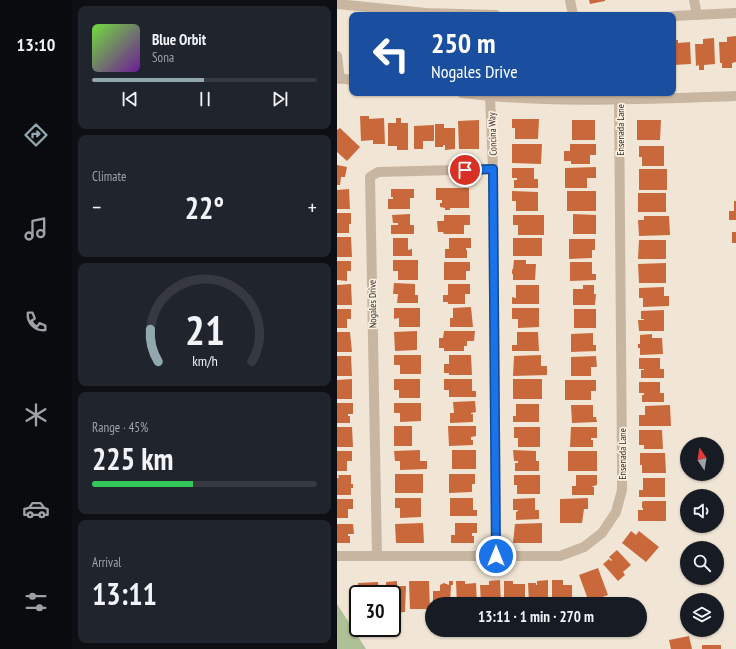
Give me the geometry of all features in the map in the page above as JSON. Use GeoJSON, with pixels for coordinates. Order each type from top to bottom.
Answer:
{"type":"FeatureCollection","features":[{"type":"Feature","properties":{"kind":"street"},"geometry":{"type":"LineString","coordinates":[[570,0],[572,12]]}},
{"type":"Feature","properties":{"kind":"street"},"geometry":{"type":"LineString","coordinates":[[694,0],[697,15]]}},
{"type":"Feature","properties":{"kind":"street"},"geometry":{"type":"LineString","coordinates":[[337,4],[416,12]]}},
{"type":"Feature","properties":{"kind":"street"},"geometry":{"type":"LineString","coordinates":[[676,16],[736,13]]}},
{"type":"Feature","properties":{"kind":"street"},"geometry":{"type":"LineString","coordinates":[[337,56],[339,79],[349,80]]}},
{"type":"Feature","properties":{"kind":"street"},"geometry":{"type":"LineString","coordinates":[[490,96],[565,100],[736,96]]}},
{"type":"Feature","properties":{"kind":"street","name":"Concina Way"},"geometry":{"type":"LineString","coordinates":[[490,96],[493,169],[496,556]]}},
{"type":"Feature","properties":{"kind":"street","name":"Ensenada Lane"},"geometry":{"type":"LineString","coordinates":[[337,556],[560,556],[583,547],[602,533],[616,512],[622,490],[619,99]]}},
{"type":"Feature","properties":{"kind":"street","name":"Nogales Drive"},"geometry":{"type":"LineString","coordinates":[[377,556],[370,177],[378,172],[493,169]]}},
{"type":"Feature","properties":{"kind":"green space"},"geometry":{"type":"Polygon","coordinates":[[[337,604],[349,623],[349,637],[358,637],[366,649],[337,649],[337,604]]]}},
{"type":"Feature","properties":{"kind":"building"},"geometry":{"type":"Polygon","coordinates":[[[589,0],[605,0],[605,1],[590,4],[589,0]]]}},
{"type":"Feature","properties":{"kind":"building"},"geometry":{"type":"Polygon","coordinates":[[[736,36],[736,62],[732,63],[732,68],[722,68],[722,63],[720,63],[719,42],[727,42],[727,37],[736,36]]]}},
{"type":"Feature","properties":{"kind":"building"},"geometry":{"type":"Polygon","coordinates":[[[714,38],[715,64],[704,65],[704,70],[699,70],[699,65],[696,66],[695,44],[703,44],[703,39],[714,38]]]}},
{"type":"Feature","properties":{"kind":"building"},"geometry":{"type":"Polygon","coordinates":[[[676,40],[678,40],[678,43],[690,42],[691,64],[676,65],[676,40]]]}},
{"type":"Feature","properties":{"kind":"building"},"geometry":{"type":"Polygon","coordinates":[[[360,116],[369,116],[369,119],[384,118],[385,144],[373,144],[373,140],[361,141],[360,116]]]}},
{"type":"Feature","properties":{"kind":"building"},"geometry":{"type":"Polygon","coordinates":[[[396,118],[401,118],[401,123],[408,123],[408,150],[397,150],[397,146],[388,146],[388,123],[396,123],[396,118]]]}},
{"type":"Feature","properties":{"kind":"building"},"geometry":{"type":"Polygon","coordinates":[[[512,119],[539,119],[538,139],[515,139],[515,128],[512,128],[512,119]]]}},
{"type":"Feature","properties":{"kind":"building"},"geometry":{"type":"Polygon","coordinates":[[[479,120],[479,149],[459,149],[458,121],[479,120]]]}},
{"type":"Feature","properties":{"kind":"building"},"geometry":{"type":"Polygon","coordinates":[[[572,120],[595,120],[595,140],[572,140],[572,120]]]}},
{"type":"Feature","properties":{"kind":"building"},"geometry":{"type":"Polygon","coordinates":[[[637,120],[661,120],[660,140],[637,140],[637,120]]]}},
{"type":"Feature","properties":{"kind":"building"},"geometry":{"type":"Polygon","coordinates":[[[435,124],[444,124],[444,128],[455,128],[455,149],[445,150],[445,145],[443,145],[443,147],[435,147],[435,124]]]}},
{"type":"Feature","properties":{"kind":"building"},"geometry":{"type":"Polygon","coordinates":[[[434,125],[434,141],[423,141],[423,149],[414,149],[414,126],[434,125]]]}},
{"type":"Feature","properties":{"kind":"building"},"geometry":{"type":"Polygon","coordinates":[[[340,128],[360,147],[347,161],[337,152],[337,130],[340,128]]]}},
{"type":"Feature","properties":{"kind":"building"},"geometry":{"type":"Polygon","coordinates":[[[512,144],[542,144],[541,164],[512,163],[512,144]]]}},
{"type":"Feature","properties":{"kind":"building"},"geometry":{"type":"Polygon","coordinates":[[[570,144],[596,144],[596,155],[590,155],[590,164],[571,164],[571,161],[564,161],[564,151],[570,151],[570,144]]]}},
{"type":"Feature","properties":{"kind":"building"},"geometry":{"type":"Polygon","coordinates":[[[639,146],[664,146],[664,166],[642,166],[642,157],[639,157],[639,146]]]}},
{"type":"Feature","properties":{"kind":"building"},"geometry":{"type":"Polygon","coordinates":[[[337,165],[347,167],[345,177],[341,177],[340,185],[337,185],[337,165]]]}},
{"type":"Feature","properties":{"kind":"building"},"geometry":{"type":"Polygon","coordinates":[[[596,167],[596,178],[587,178],[587,188],[565,188],[565,168],[596,167]]]}},
{"type":"Feature","properties":{"kind":"building"},"geometry":{"type":"Polygon","coordinates":[[[512,168],[534,168],[534,179],[538,179],[538,188],[514,188],[514,180],[517,180],[517,178],[512,178],[512,168]]]}},
{"type":"Feature","properties":{"kind":"building"},"geometry":{"type":"Polygon","coordinates":[[[639,169],[667,169],[667,190],[639,190],[639,169]]]}},
{"type":"Feature","properties":{"kind":"building"},"geometry":{"type":"Polygon","coordinates":[[[436,188],[469,188],[469,208],[450,208],[450,210],[445,210],[445,208],[440,207],[442,200],[436,200],[436,188]]]}},
{"type":"Feature","properties":{"kind":"building"},"geometry":{"type":"Polygon","coordinates":[[[349,189],[350,209],[337,209],[337,190],[349,189]]]}},
{"type":"Feature","properties":{"kind":"building"},"geometry":{"type":"Polygon","coordinates":[[[391,189],[414,189],[414,198],[410,198],[410,209],[388,209],[388,199],[393,199],[393,197],[391,197],[391,189]]]}},
{"type":"Feature","properties":{"kind":"building"},"geometry":{"type":"Polygon","coordinates":[[[512,191],[538,192],[538,211],[516,211],[516,201],[512,201],[512,191]]]}},
{"type":"Feature","properties":{"kind":"building"},"geometry":{"type":"Polygon","coordinates":[[[567,191],[596,191],[596,211],[567,211],[567,191]]]}},
{"type":"Feature","properties":{"kind":"building"},"geometry":{"type":"Polygon","coordinates":[[[638,193],[666,193],[666,212],[638,212],[638,193]]]}},
{"type":"Feature","properties":{"kind":"building"},"geometry":{"type":"Polygon","coordinates":[[[734,201],[736,201],[736,220],[729,220],[729,211],[734,211],[734,201]]]}},
{"type":"Feature","properties":{"kind":"building"},"geometry":{"type":"Polygon","coordinates":[[[337,213],[351,213],[349,233],[337,233],[337,213]]]}},
{"type":"Feature","properties":{"kind":"building"},"geometry":{"type":"Polygon","coordinates":[[[410,214],[410,225],[414,225],[414,234],[391,234],[391,225],[398,225],[398,223],[393,223],[392,215],[410,214]]]}},
{"type":"Feature","properties":{"kind":"building"},"geometry":{"type":"Polygon","coordinates":[[[573,214],[596,215],[596,234],[573,234],[573,214]]]}},
{"type":"Feature","properties":{"kind":"building"},"geometry":{"type":"Polygon","coordinates":[[[444,215],[470,215],[470,225],[464,225],[464,234],[444,234],[443,232],[438,232],[437,221],[444,221],[444,215]]]}},
{"type":"Feature","properties":{"kind":"building"},"geometry":{"type":"Polygon","coordinates":[[[513,215],[544,215],[544,235],[518,235],[518,225],[513,225],[513,215]]]}},
{"type":"Feature","properties":{"kind":"building"},"geometry":{"type":"Polygon","coordinates":[[[644,216],[669,216],[670,235],[639,236],[638,220],[644,220],[644,216]]]}},
{"type":"Feature","properties":{"kind":"building"},"geometry":{"type":"Polygon","coordinates":[[[732,232],[736,232],[736,243],[732,243],[732,232]]]}},
{"type":"Feature","properties":{"kind":"building"},"geometry":{"type":"Polygon","coordinates":[[[337,237],[351,237],[352,257],[337,257],[337,237]]]}},
{"type":"Feature","properties":{"kind":"building"},"geometry":{"type":"Polygon","coordinates":[[[393,238],[408,238],[408,250],[412,249],[412,256],[393,256],[393,238]]]}},
{"type":"Feature","properties":{"kind":"building"},"geometry":{"type":"Polygon","coordinates":[[[449,238],[471,238],[471,248],[466,248],[467,258],[445,258],[445,249],[449,249],[449,238]]]}},
{"type":"Feature","properties":{"kind":"building"},"geometry":{"type":"Polygon","coordinates":[[[513,238],[542,238],[542,256],[513,256],[513,238]]]}},
{"type":"Feature","properties":{"kind":"building"},"geometry":{"type":"Polygon","coordinates":[[[569,239],[595,239],[595,250],[592,250],[592,258],[569,259],[569,239]]]}},
{"type":"Feature","properties":{"kind":"building"},"geometry":{"type":"Polygon","coordinates":[[[639,240],[666,240],[666,259],[638,259],[639,240]]]}},
{"type":"Feature","properties":{"kind":"building"},"geometry":{"type":"Polygon","coordinates":[[[393,260],[418,260],[418,280],[398,280],[398,271],[393,271],[393,260]]]}},
{"type":"Feature","properties":{"kind":"building"},"geometry":{"type":"Polygon","coordinates":[[[514,260],[526,260],[526,264],[536,264],[535,280],[513,280],[512,270],[514,260]]]}},
{"type":"Feature","properties":{"kind":"building"},"geometry":{"type":"Polygon","coordinates":[[[337,261],[351,261],[351,271],[347,271],[347,281],[337,280],[337,261]]]}},
{"type":"Feature","properties":{"kind":"building"},"geometry":{"type":"Polygon","coordinates":[[[444,262],[470,262],[470,271],[466,271],[466,280],[444,280],[444,262]]]}},
{"type":"Feature","properties":{"kind":"building"},"geometry":{"type":"Polygon","coordinates":[[[570,262],[592,262],[592,274],[596,274],[596,280],[570,281],[570,262]]]}},
{"type":"Feature","properties":{"kind":"building"},"geometry":{"type":"Polygon","coordinates":[[[666,263],[666,283],[639,283],[638,264],[666,263]]]}},
{"type":"Feature","properties":{"kind":"building"},"geometry":{"type":"Polygon","coordinates":[[[394,283],[415,284],[415,295],[418,295],[418,303],[397,303],[398,294],[393,294],[394,283]]]}},
{"type":"Feature","properties":{"kind":"building"},"geometry":{"type":"Polygon","coordinates":[[[351,284],[352,305],[337,305],[337,285],[351,284]]]}},
{"type":"Feature","properties":{"kind":"building"},"geometry":{"type":"Polygon","coordinates":[[[448,284],[470,284],[470,294],[465,294],[465,304],[448,304],[448,302],[443,302],[443,295],[448,295],[448,284]]]}},
{"type":"Feature","properties":{"kind":"building"},"geometry":{"type":"Polygon","coordinates":[[[516,285],[539,285],[539,304],[512,304],[512,297],[516,298],[516,285]]]}},
{"type":"Feature","properties":{"kind":"building"},"geometry":{"type":"Polygon","coordinates":[[[583,285],[594,285],[594,294],[596,294],[595,305],[573,305],[573,289],[583,289],[583,285]]]}},
{"type":"Feature","properties":{"kind":"building"},"geometry":{"type":"Polygon","coordinates":[[[664,287],[664,296],[669,296],[669,306],[643,307],[643,298],[639,298],[639,288],[664,287]]]}},
{"type":"Feature","properties":{"kind":"building"},"geometry":{"type":"Polygon","coordinates":[[[471,307],[473,327],[450,327],[450,318],[453,318],[453,308],[471,307]]]}},
{"type":"Feature","properties":{"kind":"building"},"geometry":{"type":"Polygon","coordinates":[[[394,308],[420,308],[420,327],[399,327],[399,318],[394,319],[394,308]]]}},
{"type":"Feature","properties":{"kind":"building"},"geometry":{"type":"Polygon","coordinates":[[[512,308],[539,308],[539,327],[518,328],[518,319],[512,319],[512,308]]]}},
{"type":"Feature","properties":{"kind":"building"},"geometry":{"type":"Polygon","coordinates":[[[337,309],[351,309],[351,319],[347,319],[347,328],[337,328],[337,309]]]}},
{"type":"Feature","properties":{"kind":"building"},"geometry":{"type":"Polygon","coordinates":[[[574,309],[596,309],[596,328],[574,328],[574,309]]]}},
{"type":"Feature","properties":{"kind":"building"},"geometry":{"type":"Polygon","coordinates":[[[664,310],[664,331],[639,331],[638,320],[644,320],[641,319],[641,311],[664,310]]]}},
{"type":"Feature","properties":{"kind":"building"},"geometry":{"type":"Polygon","coordinates":[[[417,331],[417,350],[395,351],[394,332],[417,331]]]}},
{"type":"Feature","properties":{"kind":"building"},"geometry":{"type":"Polygon","coordinates":[[[444,331],[475,331],[474,341],[467,341],[467,346],[464,346],[464,351],[444,351],[444,348],[439,348],[439,338],[443,338],[444,331]]]}},
{"type":"Feature","properties":{"kind":"building"},"geometry":{"type":"Polygon","coordinates":[[[337,332],[350,332],[352,352],[337,352],[337,332]]]}},
{"type":"Feature","properties":{"kind":"building"},"geometry":{"type":"Polygon","coordinates":[[[517,332],[538,332],[539,351],[512,351],[512,345],[517,345],[517,332]]]}},
{"type":"Feature","properties":{"kind":"building"},"geometry":{"type":"Polygon","coordinates":[[[593,333],[593,345],[596,345],[596,351],[571,352],[571,334],[593,333]]]}},
{"type":"Feature","properties":{"kind":"building"},"geometry":{"type":"Polygon","coordinates":[[[652,334],[652,338],[662,338],[663,354],[640,355],[640,348],[638,348],[638,344],[640,344],[640,335],[652,334]]]}},
{"type":"Feature","properties":{"kind":"building"},"geometry":{"type":"Polygon","coordinates":[[[394,355],[421,355],[421,374],[400,374],[400,365],[394,365],[394,355]]]}},
{"type":"Feature","properties":{"kind":"building"},"geometry":{"type":"Polygon","coordinates":[[[449,355],[471,355],[472,375],[449,375],[449,373],[444,373],[444,364],[449,364],[449,355]]]}},
{"type":"Feature","properties":{"kind":"building"},"geometry":{"type":"Polygon","coordinates":[[[541,355],[541,366],[547,366],[547,375],[513,376],[514,356],[541,355]]]}},
{"type":"Feature","properties":{"kind":"building"},"geometry":{"type":"Polygon","coordinates":[[[337,356],[351,356],[352,376],[337,376],[337,356]]]}},
{"type":"Feature","properties":{"kind":"building"},"geometry":{"type":"Polygon","coordinates":[[[596,356],[597,367],[591,367],[591,376],[571,376],[571,357],[596,356]]]}},
{"type":"Feature","properties":{"kind":"building"},"geometry":{"type":"Polygon","coordinates":[[[639,358],[660,358],[660,369],[664,369],[664,378],[641,378],[641,370],[644,369],[639,369],[639,358]]]}},
{"type":"Feature","properties":{"kind":"building"},"geometry":{"type":"Polygon","coordinates":[[[352,379],[352,399],[337,399],[337,380],[352,379]]]}},
{"type":"Feature","properties":{"kind":"building"},"geometry":{"type":"Polygon","coordinates":[[[394,379],[420,379],[420,398],[399,398],[399,390],[394,390],[394,379]]]}},
{"type":"Feature","properties":{"kind":"building"},"geometry":{"type":"Polygon","coordinates":[[[444,379],[472,379],[472,391],[476,391],[476,397],[449,397],[449,390],[444,390],[444,379]]]}},
{"type":"Feature","properties":{"kind":"building"},"geometry":{"type":"Polygon","coordinates":[[[513,379],[542,379],[542,399],[513,399],[513,379]]]}},
{"type":"Feature","properties":{"kind":"building"},"geometry":{"type":"Polygon","coordinates":[[[565,380],[596,380],[596,391],[591,391],[591,400],[565,400],[565,380]]]}},
{"type":"Feature","properties":{"kind":"building"},"geometry":{"type":"Polygon","coordinates":[[[639,382],[660,382],[660,393],[664,393],[664,402],[642,402],[642,395],[644,395],[644,393],[639,393],[639,382]]]}},
{"type":"Feature","properties":{"kind":"building"},"geometry":{"type":"Polygon","coordinates":[[[475,401],[476,412],[471,413],[473,414],[473,422],[450,423],[450,413],[454,413],[453,402],[475,401]]]}},
{"type":"Feature","properties":{"kind":"building"},"geometry":{"type":"Polygon","coordinates":[[[337,403],[353,403],[353,414],[348,414],[348,416],[350,416],[350,423],[337,423],[337,403]]]}},
{"type":"Feature","properties":{"kind":"building"},"geometry":{"type":"Polygon","coordinates":[[[394,403],[421,403],[421,421],[400,422],[400,413],[394,413],[394,403]]]}},
{"type":"Feature","properties":{"kind":"building"},"geometry":{"type":"Polygon","coordinates":[[[516,404],[539,404],[539,422],[513,422],[513,416],[516,416],[516,404]]]}},
{"type":"Feature","properties":{"kind":"building"},"geometry":{"type":"Polygon","coordinates":[[[571,405],[593,405],[593,417],[596,417],[597,422],[572,423],[571,405]]]}},
{"type":"Feature","properties":{"kind":"building"},"geometry":{"type":"Polygon","coordinates":[[[670,405],[671,426],[639,426],[639,415],[645,415],[645,406],[670,405]]]}},
{"type":"Feature","properties":{"kind":"building"},"geometry":{"type":"Polygon","coordinates":[[[394,426],[412,426],[412,446],[394,446],[394,426]]]}},
{"type":"Feature","properties":{"kind":"building"},"geometry":{"type":"Polygon","coordinates":[[[448,426],[476,426],[476,436],[471,437],[471,440],[473,440],[473,445],[449,446],[448,426]]]}},
{"type":"Feature","properties":{"kind":"building"},"geometry":{"type":"Polygon","coordinates":[[[337,427],[352,427],[353,447],[337,447],[337,427]]]}},
{"type":"Feature","properties":{"kind":"building"},"geometry":{"type":"Polygon","coordinates":[[[514,427],[540,427],[540,447],[518,447],[518,438],[514,438],[514,427]]]}},
{"type":"Feature","properties":{"kind":"building"},"geometry":{"type":"Polygon","coordinates":[[[571,427],[597,427],[597,438],[591,438],[591,440],[593,440],[593,447],[570,447],[571,427]]]}},
{"type":"Feature","properties":{"kind":"building"},"geometry":{"type":"Polygon","coordinates":[[[639,430],[662,430],[663,449],[644,449],[644,445],[639,445],[639,430]]]}},
{"type":"Feature","properties":{"kind":"building"},"geometry":{"type":"Polygon","coordinates":[[[420,450],[420,461],[427,461],[427,469],[400,470],[400,461],[395,461],[394,451],[420,450]]]}},
{"type":"Feature","properties":{"kind":"building"},"geometry":{"type":"Polygon","coordinates":[[[452,450],[476,450],[476,469],[452,469],[452,450]]]}},
{"type":"Feature","properties":{"kind":"building"},"geometry":{"type":"Polygon","coordinates":[[[513,450],[536,451],[536,461],[539,461],[539,471],[515,471],[515,463],[518,463],[518,461],[514,461],[513,450]]]}},
{"type":"Feature","properties":{"kind":"building"},"geometry":{"type":"Polygon","coordinates":[[[337,451],[352,451],[352,461],[347,461],[347,471],[337,471],[337,451]]]}},
{"type":"Feature","properties":{"kind":"building"},"geometry":{"type":"Polygon","coordinates":[[[568,451],[597,451],[597,471],[568,471],[568,451]]]}},
{"type":"Feature","properties":{"kind":"building"},"geometry":{"type":"Polygon","coordinates":[[[640,453],[665,453],[666,473],[642,473],[640,453]]]}},
{"type":"Feature","properties":{"kind":"building"},"geometry":{"type":"Polygon","coordinates":[[[395,474],[423,474],[423,493],[395,493],[395,474]]]}},
{"type":"Feature","properties":{"kind":"building"},"geometry":{"type":"Polygon","coordinates":[[[449,474],[475,474],[475,484],[472,484],[472,492],[449,493],[449,474]]]}},
{"type":"Feature","properties":{"kind":"building"},"geometry":{"type":"Polygon","coordinates":[[[338,475],[351,475],[351,484],[353,484],[353,488],[351,488],[351,495],[337,495],[338,475]]]}},
{"type":"Feature","properties":{"kind":"building"},"geometry":{"type":"Polygon","coordinates":[[[514,475],[540,475],[540,494],[517,494],[517,485],[514,485],[514,475]]]}},
{"type":"Feature","properties":{"kind":"building"},"geometry":{"type":"Polygon","coordinates":[[[576,475],[597,475],[597,485],[592,487],[594,487],[594,495],[572,495],[572,486],[576,486],[576,475]]]}},
{"type":"Feature","properties":{"kind":"building"},"geometry":{"type":"Polygon","coordinates":[[[643,478],[665,478],[665,497],[639,497],[639,490],[643,490],[643,478]]]}},
{"type":"Feature","properties":{"kind":"building"},"geometry":{"type":"Polygon","coordinates":[[[395,498],[421,498],[421,517],[400,518],[400,508],[395,508],[395,498]]]}},
{"type":"Feature","properties":{"kind":"building"},"geometry":{"type":"Polygon","coordinates":[[[450,498],[473,498],[473,510],[477,510],[477,516],[450,516],[450,498]]]}},
{"type":"Feature","properties":{"kind":"building"},"geometry":{"type":"Polygon","coordinates":[[[535,498],[535,510],[539,510],[539,519],[516,520],[516,512],[518,510],[513,510],[513,499],[535,498]]]}},
{"type":"Feature","properties":{"kind":"building"},"geometry":{"type":"Polygon","coordinates":[[[588,498],[588,509],[584,509],[582,523],[560,523],[560,499],[588,498]]]}},
{"type":"Feature","properties":{"kind":"building"},"geometry":{"type":"Polygon","coordinates":[[[337,499],[353,499],[353,509],[348,509],[348,518],[337,518],[337,499]]]}},
{"type":"Feature","properties":{"kind":"building"},"geometry":{"type":"Polygon","coordinates":[[[666,501],[666,521],[638,521],[638,510],[643,510],[642,502],[666,501]]]}},
{"type":"Feature","properties":{"kind":"building"},"geometry":{"type":"Polygon","coordinates":[[[423,523],[424,543],[396,543],[395,524],[423,523]]]}},
{"type":"Feature","properties":{"kind":"building"},"geometry":{"type":"Polygon","coordinates":[[[455,523],[477,523],[477,533],[472,533],[472,536],[474,536],[474,543],[451,543],[451,535],[455,535],[455,523]]]}},
{"type":"Feature","properties":{"kind":"building"},"geometry":{"type":"Polygon","coordinates":[[[542,523],[542,543],[513,543],[515,524],[542,523]]]}},
{"type":"Feature","properties":{"kind":"building"},"geometry":{"type":"Polygon","coordinates":[[[337,524],[353,524],[354,534],[348,534],[348,536],[350,536],[350,543],[337,543],[337,524]]]}},
{"type":"Feature","properties":{"kind":"building"},"geometry":{"type":"Polygon","coordinates":[[[631,531],[636,535],[639,531],[659,547],[646,562],[622,543],[631,531]]]}},
{"type":"Feature","properties":{"kind":"building"},"geometry":{"type":"Polygon","coordinates":[[[617,550],[631,565],[623,572],[625,575],[618,581],[603,564],[609,559],[611,561],[612,560],[609,557],[617,550]]]}},
{"type":"Feature","properties":{"kind":"building"},"geometry":{"type":"Polygon","coordinates":[[[598,568],[608,595],[603,597],[587,597],[579,575],[598,568]]]}},
{"type":"Feature","properties":{"kind":"building"},"geometry":{"type":"Polygon","coordinates":[[[500,580],[501,597],[481,597],[480,585],[489,585],[489,581],[500,580]]]}},
{"type":"Feature","properties":{"kind":"building"},"geometry":{"type":"Polygon","coordinates":[[[548,580],[548,597],[529,597],[528,583],[536,583],[537,585],[537,581],[548,580]]]}},
{"type":"Feature","properties":{"kind":"building"},"geometry":{"type":"Polygon","coordinates":[[[552,580],[563,580],[563,585],[572,585],[572,597],[552,597],[552,580]]]}},
{"type":"Feature","properties":{"kind":"building"},"geometry":{"type":"Polygon","coordinates":[[[397,581],[397,585],[386,585],[386,582],[397,581]]]}},
{"type":"Feature","properties":{"kind":"building"},"geometry":{"type":"Polygon","coordinates":[[[409,581],[429,581],[430,597],[425,597],[425,609],[410,609],[409,581]]]}},
{"type":"Feature","properties":{"kind":"building"},"geometry":{"type":"Polygon","coordinates":[[[449,581],[453,581],[453,585],[451,585],[450,597],[433,597],[433,591],[440,591],[440,585],[444,583],[449,585],[449,581]]]}},
{"type":"Feature","properties":{"kind":"building"},"geometry":{"type":"Polygon","coordinates":[[[456,581],[465,581],[465,584],[476,583],[477,597],[457,597],[456,581]]]}},
{"type":"Feature","properties":{"kind":"building"},"geometry":{"type":"Polygon","coordinates":[[[504,581],[513,581],[513,584],[525,584],[525,597],[504,597],[504,581]]]}},
{"type":"Feature","properties":{"kind":"building"},"geometry":{"type":"Polygon","coordinates":[[[378,582],[378,585],[358,585],[358,583],[378,582]]]}},
{"type":"Feature","properties":{"kind":"building"},"geometry":{"type":"Polygon","coordinates":[[[401,586],[406,586],[405,612],[401,612],[401,586]]]}},
{"type":"Feature","properties":{"kind":"building"},"geometry":{"type":"Polygon","coordinates":[[[689,637],[692,649],[671,649],[669,640],[689,637]]]}},
{"type":"Feature","properties":{"kind":"building"},"geometry":{"type":"Polygon","coordinates":[[[702,645],[721,645],[721,649],[702,649],[702,645]]]}},
{"type":"Feature","properties":{"kind":"route"},"geometry":{"type":"LineString","coordinates":[[465,170],[493,169],[496,556]]}}]}
